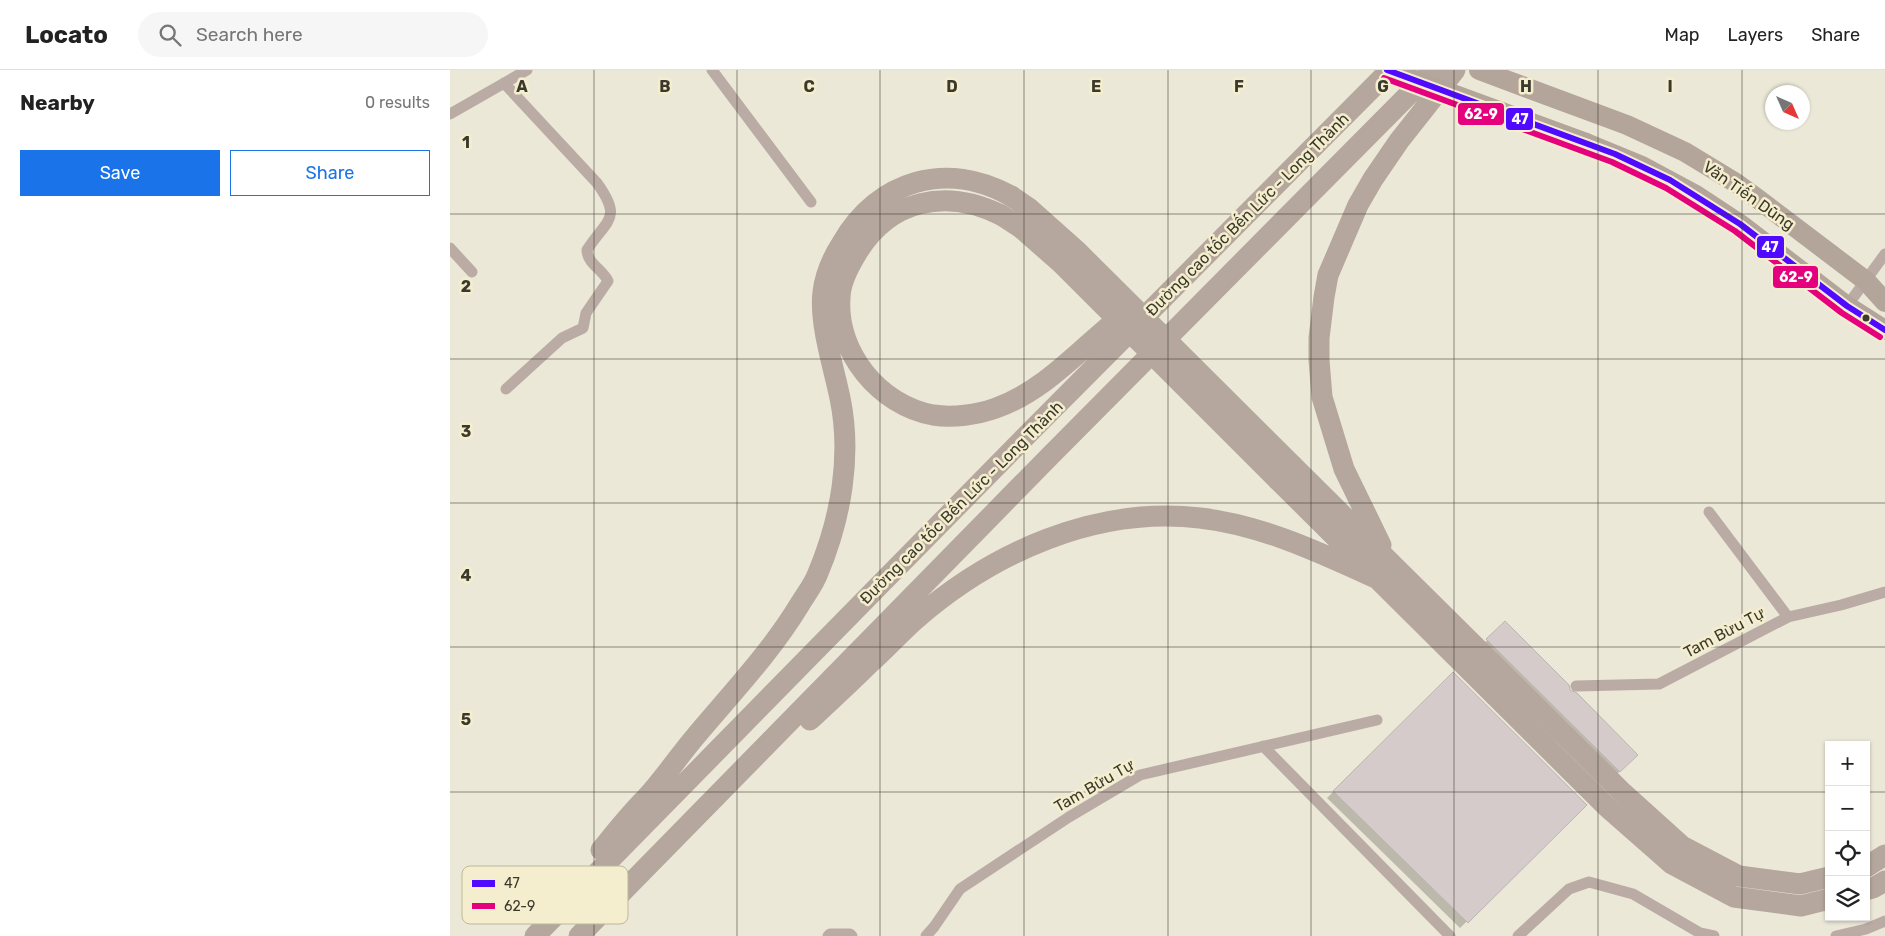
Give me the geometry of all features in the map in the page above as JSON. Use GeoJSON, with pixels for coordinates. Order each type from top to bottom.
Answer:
{"type":"FeatureCollection","features":[{"type":"Feature","properties":{"kind":"highway","name":"Văn Tiến Dũng"},"geometry":{"type":"LineString","coordinates":[[1389,70],[1586,143],[1642,166],[1696,195],[1740,224],[1847,306],[1885,330]]}},
{"type":"Feature","properties":{"kind":"highway","name":"Đường cao tốc Bến Lức - Long Thành"},"geometry":{"type":"LineString","coordinates":[[604,866],[1389,70]]}},
{"type":"Feature","properties":{"kind":"highway","name":"Đường cao tốc Bến Lức - Long Thành"},"geometry":{"type":"LineString","coordinates":[[628,886],[1035,471],[1433,70]]}},
{"type":"Feature","properties":{"kind":"highway"},"geometry":{"type":"LineString","coordinates":[[1455,70],[1399,140],[1358,205],[1328,275],[1322,313],[1319,360],[1322,397],[1344,469],[1384,571],[1621,792],[1682,846],[1739,876],[1800,884],[1825,878]]}},
{"type":"Feature","properties":{"kind":"highway","name":"Văn Tiến Dũng"},"geometry":{"type":"LineString","coordinates":[[1479,70],[1597,113],[1656,138],[1712,168],[1758,199],[1866,281],[1885,302]]}},
{"type":"Feature","properties":{"kind":"highway"},"geometry":{"type":"LineString","coordinates":[[1006,205],[985,207],[966,202],[928,201],[908,207],[885,220],[864,240],[849,266],[840,296],[840,318],[846,342],[857,363],[874,384],[892,398],[911,408],[933,415],[962,416],[996,409],[1024,395],[1150,295],[1308,152]]}},
{"type":"Feature","properties":{"kind":"highway"},"geometry":{"type":"LineString","coordinates":[[589,866],[747,677],[787,625],[818,575],[831,536],[843,486],[845,446],[841,402],[825,328],[823,292],[833,258],[850,228],[871,205],[896,189],[920,181],[947,179],[971,180],[994,187],[1021,228],[1285,472],[1384,571],[1606,806],[1672,864],[1734,896],[1801,906],[1825,900]]}},
{"type":"Feature","properties":{"kind":"highway"},"geometry":{"type":"LineString","coordinates":[[628,893],[917,618],[970,578],[1044,539],[1114,520],[1153,517],[1199,518],[1239,526],[1384,571]]}},
{"type":"Feature","properties":{"kind":"highway"},"geometry":{"type":"LineString","coordinates":[[1870,864],[1885,855]]}},
{"type":"Feature","properties":{"kind":"highway"},"geometry":{"type":"LineString","coordinates":[[1870,889],[1885,881]]}},
{"type":"Feature","properties":{"kind":"highway"},"geometry":{"type":"LineString","coordinates":[[530,936],[540,924]]}},
{"type":"Feature","properties":{"kind":"highway","name":"Đường cao tốc Bến Lức - Long Thành"},"geometry":{"type":"LineString","coordinates":[[535,936],[547,924]]}},
{"type":"Feature","properties":{"kind":"highway","name":"Đường cao tốc Bến Lức - Long Thành"},"geometry":{"type":"LineString","coordinates":[[579,936],[591,924]]}},
{"type":"Feature","properties":{"kind":"highway"},"geometry":{"type":"LineString","coordinates":[[583,936],[596,924]]}},
{"type":"Feature","properties":{"kind":"street"},"geometry":{"type":"LineString","coordinates":[[450,114],[527,70]]}},
{"type":"Feature","properties":{"kind":"street"},"geometry":{"type":"LineString","coordinates":[[712,70],[811,202]]}},
{"type":"Feature","properties":{"kind":"street"},"geometry":{"type":"LineString","coordinates":[[504,83],[597,183],[607,197],[612,211],[608,223],[587,250],[590,258],[608,281],[589,307],[583,328],[562,338],[506,389]]}},
{"type":"Feature","properties":{"kind":"street"},"geometry":{"type":"LineString","coordinates":[[450,248],[472,272]]}},
{"type":"Feature","properties":{"kind":"street"},"geometry":{"type":"LineString","coordinates":[[1847,306],[1885,254]]}},
{"type":"Feature","properties":{"kind":"street"},"geometry":{"type":"LineString","coordinates":[[1709,512],[1788,617]]}},
{"type":"Feature","properties":{"kind":"street","name":"Tam Bừu Tự"},"geometry":{"type":"LineString","coordinates":[[1576,686],[1659,684],[1788,617],[1841,605],[1885,592]]}},
{"type":"Feature","properties":{"kind":"street","name":"Tam Bửu Tự"},"geometry":{"type":"LineString","coordinates":[[926,936],[960,889],[1069,817],[1140,775],[1377,720]]}},
{"type":"Feature","properties":{"kind":"street"},"geometry":{"type":"LineString","coordinates":[[1263,746],[1450,936]]}},
{"type":"Feature","properties":{"kind":"street"},"geometry":{"type":"LineString","coordinates":[[1518,936],[1569,889],[1590,882],[1633,894],[1700,933],[1714,936]]}},
{"type":"Feature","properties":{"kind":"street"},"geometry":{"type":"LineString","coordinates":[[1836,936],[1866,929],[1885,921]]}},
{"type":"Feature","properties":{"kind":"street"},"geometry":{"type":"LineString","coordinates":[[828,936],[830,934],[850,934],[852,936]]}},
{"type":"Feature","properties":{"kind":"building"},"geometry":{"type":"Polygon","coordinates":[[[1505,621],[1569,685],[1570,690],[1577,693],[1638,755],[1620,772],[1486,639],[1505,621]]]}},
{"type":"Feature","properties":{"kind":"building"},"geometry":{"type":"Polygon","coordinates":[[[1453,672],[1587,805],[1468,923],[1333,791],[1453,672]]]}},
{"type":"Feature","properties":{"kind":"transit line","name":"47"},"geometry":{"type":"LineString","coordinates":[[1387,70],[1615,154],[1670,180],[1740,224],[1847,306],[1885,330]]}},
{"type":"Feature","properties":{"kind":"transit line","name":"62-9"},"geometry":{"type":"LineString","coordinates":[[1384,78],[1612,162],[1666,188],[1735,231],[1842,313],[1880,337]]}}]}
